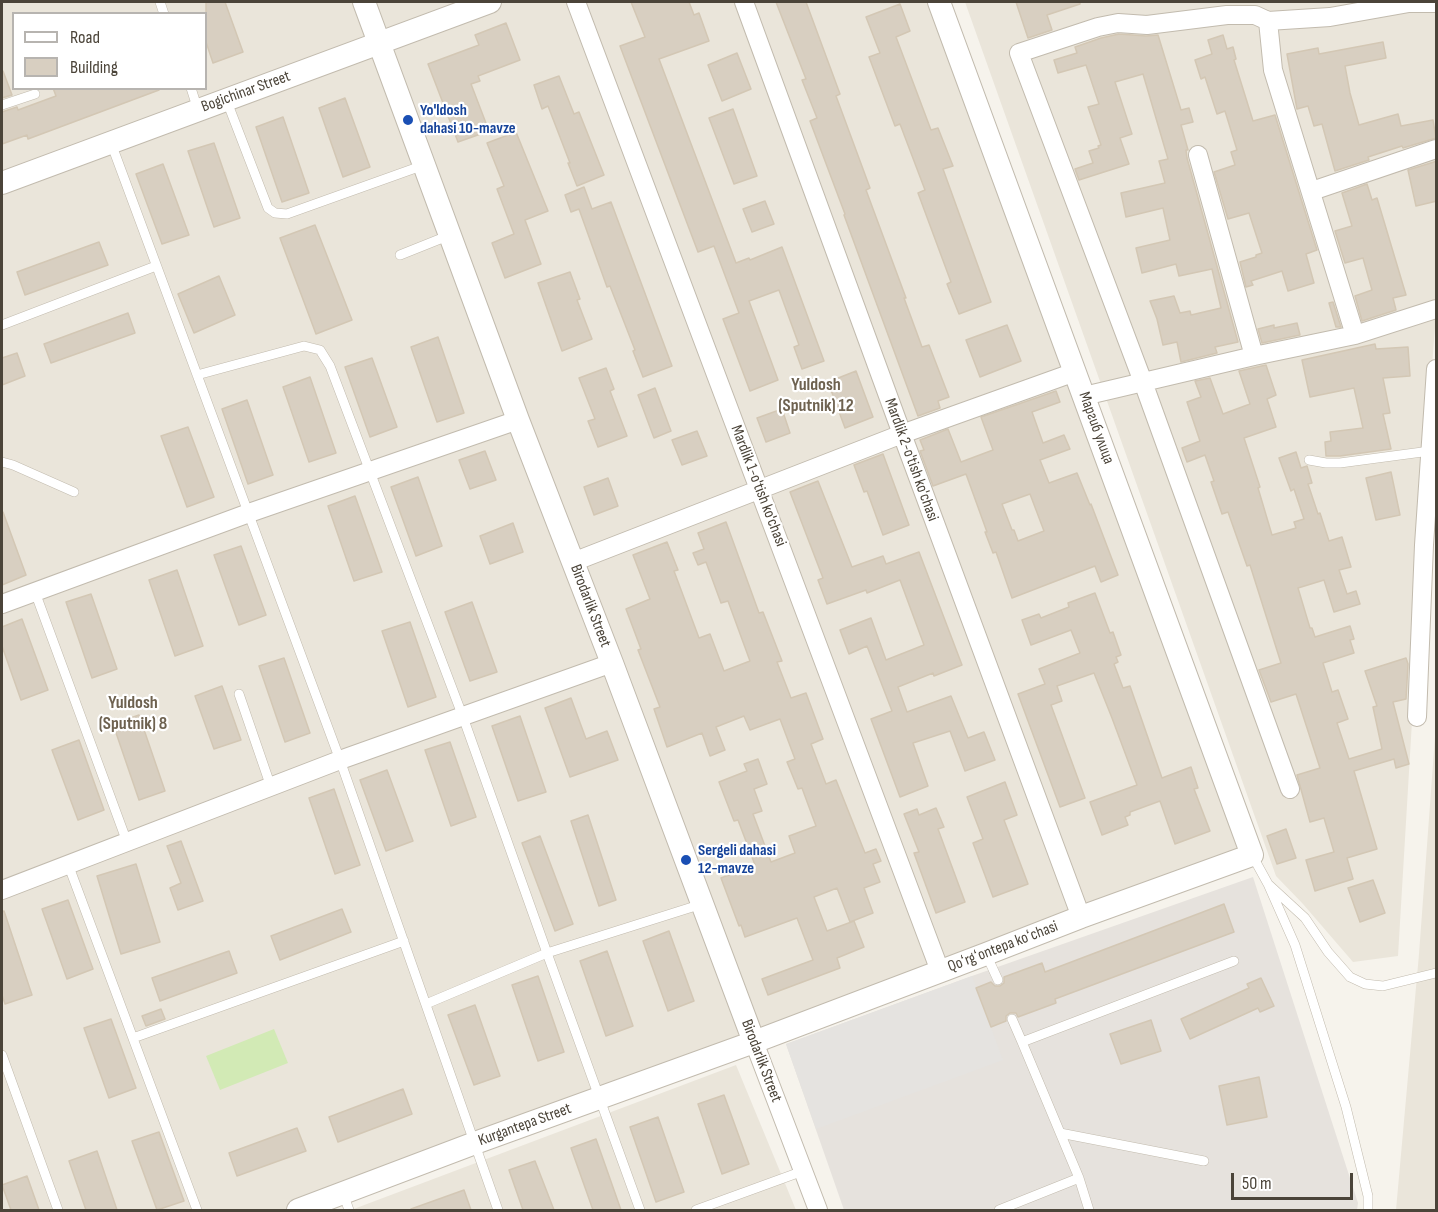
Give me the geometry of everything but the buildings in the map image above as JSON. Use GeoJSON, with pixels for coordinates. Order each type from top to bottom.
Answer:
{"type":"FeatureCollection","features":[{"type":"Feature","properties":{"kind":"street","name":"Birodarlik Street"},"geometry":{"type":"LineString","coordinates":[[364,2],[518,420],[818,1210]]}},
{"type":"Feature","properties":{"kind":"street","name":"Bogichinar Street"},"geometry":{"type":"LineString","coordinates":[[2,183],[490,2]]}},
{"type":"Feature","properties":{"kind":"street","name":"Mardlik 1-o'tish ko'chasi"},"geometry":{"type":"LineString","coordinates":[[576,2],[940,971]]}},
{"type":"Feature","properties":{"kind":"street","name":"Mardlik 2-o'tish ko'chasi"},"geometry":{"type":"LineString","coordinates":[[744,2],[1081,917]]}},
{"type":"Feature","properties":{"kind":"street","name":"Маргиб улица"},"geometry":{"type":"LineString","coordinates":[[939,2],[1252,855]]}},
{"type":"Feature","properties":{"kind":"street"},"geometry":{"type":"LineString","coordinates":[[1290,789],[1143,382],[1019,53],[1098,27],[1118,23],[1147,25],[1227,15],[1255,15],[1268,21],[1330,17],[1409,3],[1437,3]]}},
{"type":"Feature","properties":{"kind":"street"},"geometry":{"type":"LineString","coordinates":[[1268,21],[1274,70],[1354,335]]}},
{"type":"Feature","properties":{"kind":"street"},"geometry":{"type":"LineString","coordinates":[[1312,191],[1437,149]]}},
{"type":"Feature","properties":{"kind":"street"},"geometry":{"type":"LineString","coordinates":[[1198,155],[1254,356]]}},
{"type":"Feature","properties":{"kind":"street"},"geometry":{"type":"LineString","coordinates":[[1084,396],[1354,335],[1437,309]]}},
{"type":"Feature","properties":{"kind":"street"},"geometry":{"type":"LineString","coordinates":[[1417,717],[1424,545],[1437,369]]}},
{"type":"Feature","properties":{"kind":"street"},"geometry":{"type":"LineString","coordinates":[[573,562],[902,434],[1075,372]]}},
{"type":"Feature","properties":{"kind":"street"},"geometry":{"type":"LineString","coordinates":[[2,604],[249,513],[518,420]]}},
{"type":"Feature","properties":{"kind":"street"},"geometry":{"type":"LineString","coordinates":[[2,890],[340,760],[612,663]]}},
{"type":"Feature","properties":{"kind":"street","name":"Qoʻrgʻontepa koʻchasi"},"geometry":{"type":"LineString","coordinates":[[754,1042],[1081,917],[1252,855]]}},
{"type":"Feature","properties":{"kind":"street","name":"Kurgantepa Street"},"geometry":{"type":"LineString","coordinates":[[298,1210],[346,1202],[474,1143],[754,1042]]}},
{"type":"Feature","properties":{"kind":"lane"},"geometry":{"type":"LineString","coordinates":[[192,90],[198,110]]}},
{"type":"Feature","properties":{"kind":"lane"},"geometry":{"type":"LineString","coordinates":[[2,105],[35,94]]}},
{"type":"Feature","properties":{"kind":"lane"},"geometry":{"type":"LineString","coordinates":[[226,99],[268,208],[275,213],[287,214],[424,165]]}},
{"type":"Feature","properties":{"kind":"lane"},"geometry":{"type":"LineString","coordinates":[[111,143],[340,760],[498,1210]]}},
{"type":"Feature","properties":{"kind":"lane"},"geometry":{"type":"LineString","coordinates":[[400,255],[450,235]]}},
{"type":"Feature","properties":{"kind":"lane"},"geometry":{"type":"LineString","coordinates":[[2,325],[156,266]]}},
{"type":"Feature","properties":{"kind":"lane"},"geometry":{"type":"LineString","coordinates":[[197,375],[304,346],[320,350],[330,366],[463,717],[640,1210]]}},
{"type":"Feature","properties":{"kind":"lane"},"geometry":{"type":"LineString","coordinates":[[1309,460],[1340,463],[1430,451]]}},
{"type":"Feature","properties":{"kind":"lane"},"geometry":{"type":"LineString","coordinates":[[2,462],[74,492]]}},
{"type":"Feature","properties":{"kind":"lane"},"geometry":{"type":"LineString","coordinates":[[35,592],[127,842]]}},
{"type":"Feature","properties":{"kind":"lane"},"geometry":{"type":"LineString","coordinates":[[239,693],[272,787]]}},
{"type":"Feature","properties":{"kind":"lane"},"geometry":{"type":"LineString","coordinates":[[1252,855],[1268,884],[1295,945],[1346,1107],[1368,1196],[1368,1210]]}},
{"type":"Feature","properties":{"kind":"lane"},"geometry":{"type":"LineString","coordinates":[[68,864],[197,1210]]}},
{"type":"Feature","properties":{"kind":"lane"},"geometry":{"type":"LineString","coordinates":[[1268,884],[1305,918],[1328,952],[1350,977],[1365,984],[1383,986],[1437,973]]}},
{"type":"Feature","properties":{"kind":"lane"},"geometry":{"type":"LineString","coordinates":[[426,1004],[547,953],[702,904]]}},
{"type":"Feature","properties":{"kind":"lane"},"geometry":{"type":"LineString","coordinates":[[134,1038],[404,941]]}},
{"type":"Feature","properties":{"kind":"lane"},"geometry":{"type":"LineString","coordinates":[[986,954],[998,980]]}},
{"type":"Feature","properties":{"kind":"lane"},"geometry":{"type":"LineString","coordinates":[[1022,1042],[1234,961]]}},
{"type":"Feature","properties":{"kind":"lane"},"geometry":{"type":"LineString","coordinates":[[1012,1019],[1079,1178],[1089,1210]]}},
{"type":"Feature","properties":{"kind":"lane"},"geometry":{"type":"LineString","coordinates":[[2,1055],[58,1210]]}},
{"type":"Feature","properties":{"kind":"lane"},"geometry":{"type":"LineString","coordinates":[[1060,1133],[1204,1161]]}},
{"type":"Feature","properties":{"kind":"lane"},"geometry":{"type":"LineString","coordinates":[[696,1210],[803,1171]]}},
{"type":"Feature","properties":{"kind":"lane"},"geometry":{"type":"LineString","coordinates":[[999,1210],[1079,1178]]}},
{"type":"Feature","properties":{"kind":"shaded area"},"geometry":{"type":"Polygon","coordinates":[[[2,2],[939,2],[1252,855],[298,1210],[2,1210],[2,2]]]}},
{"type":"Feature","properties":{"kind":"shaded area"},"geometry":{"type":"Polygon","coordinates":[[[965,2],[1436,2],[1436,314],[1424,471],[1398,956],[1353,962],[1276,876],[965,2]]]}},
{"type":"Feature","properties":{"kind":"shaded area"},"geometry":{"type":"Polygon","coordinates":[[[1436,723],[1436,1210],[1396,1210],[1419,954],[1436,723]]]}},
{"type":"Feature","properties":{"kind":"shaded area"},"geometry":{"type":"Polygon","coordinates":[[[1253,877],[1358,1203],[1357,1210],[844,1210],[786,1044],[1253,877]]]}},
{"type":"Feature","properties":{"kind":"shaded area"},"geometry":{"type":"Polygon","coordinates":[[[972,976],[1003,1060],[816,1129],[786,1044],[972,976]]]}},
{"type":"Feature","properties":{"kind":"shaded area"},"geometry":{"type":"Polygon","coordinates":[[[736,1065],[796,1210],[351,1210],[736,1065]]]}},
{"type":"Feature","properties":{"kind":"green space"},"geometry":{"type":"Polygon","coordinates":[[[274,1029],[288,1063],[220,1090],[206,1056],[274,1029]]]}},
{"type":"Feature","properties":{"kind":"place","name":"Yo'ldosh dahasi 10-mavze"},"geometry":{"type":"Point","coordinates":[408,120]}},
{"type":"Feature","properties":{"kind":"place","name":"Sergeli dahasi 12-mavze"},"geometry":{"type":"Point","coordinates":[686,860]}},
{"type":"Feature","properties":{"kind":"district","name":"Yuldosh (Sputnik) 12"},"geometry":{"type":"Point","coordinates":[816,395]}},
{"type":"Feature","properties":{"kind":"district","name":"Yuldosh (Sputnik) 8"},"geometry":{"type":"Point","coordinates":[133,713]}}]}
